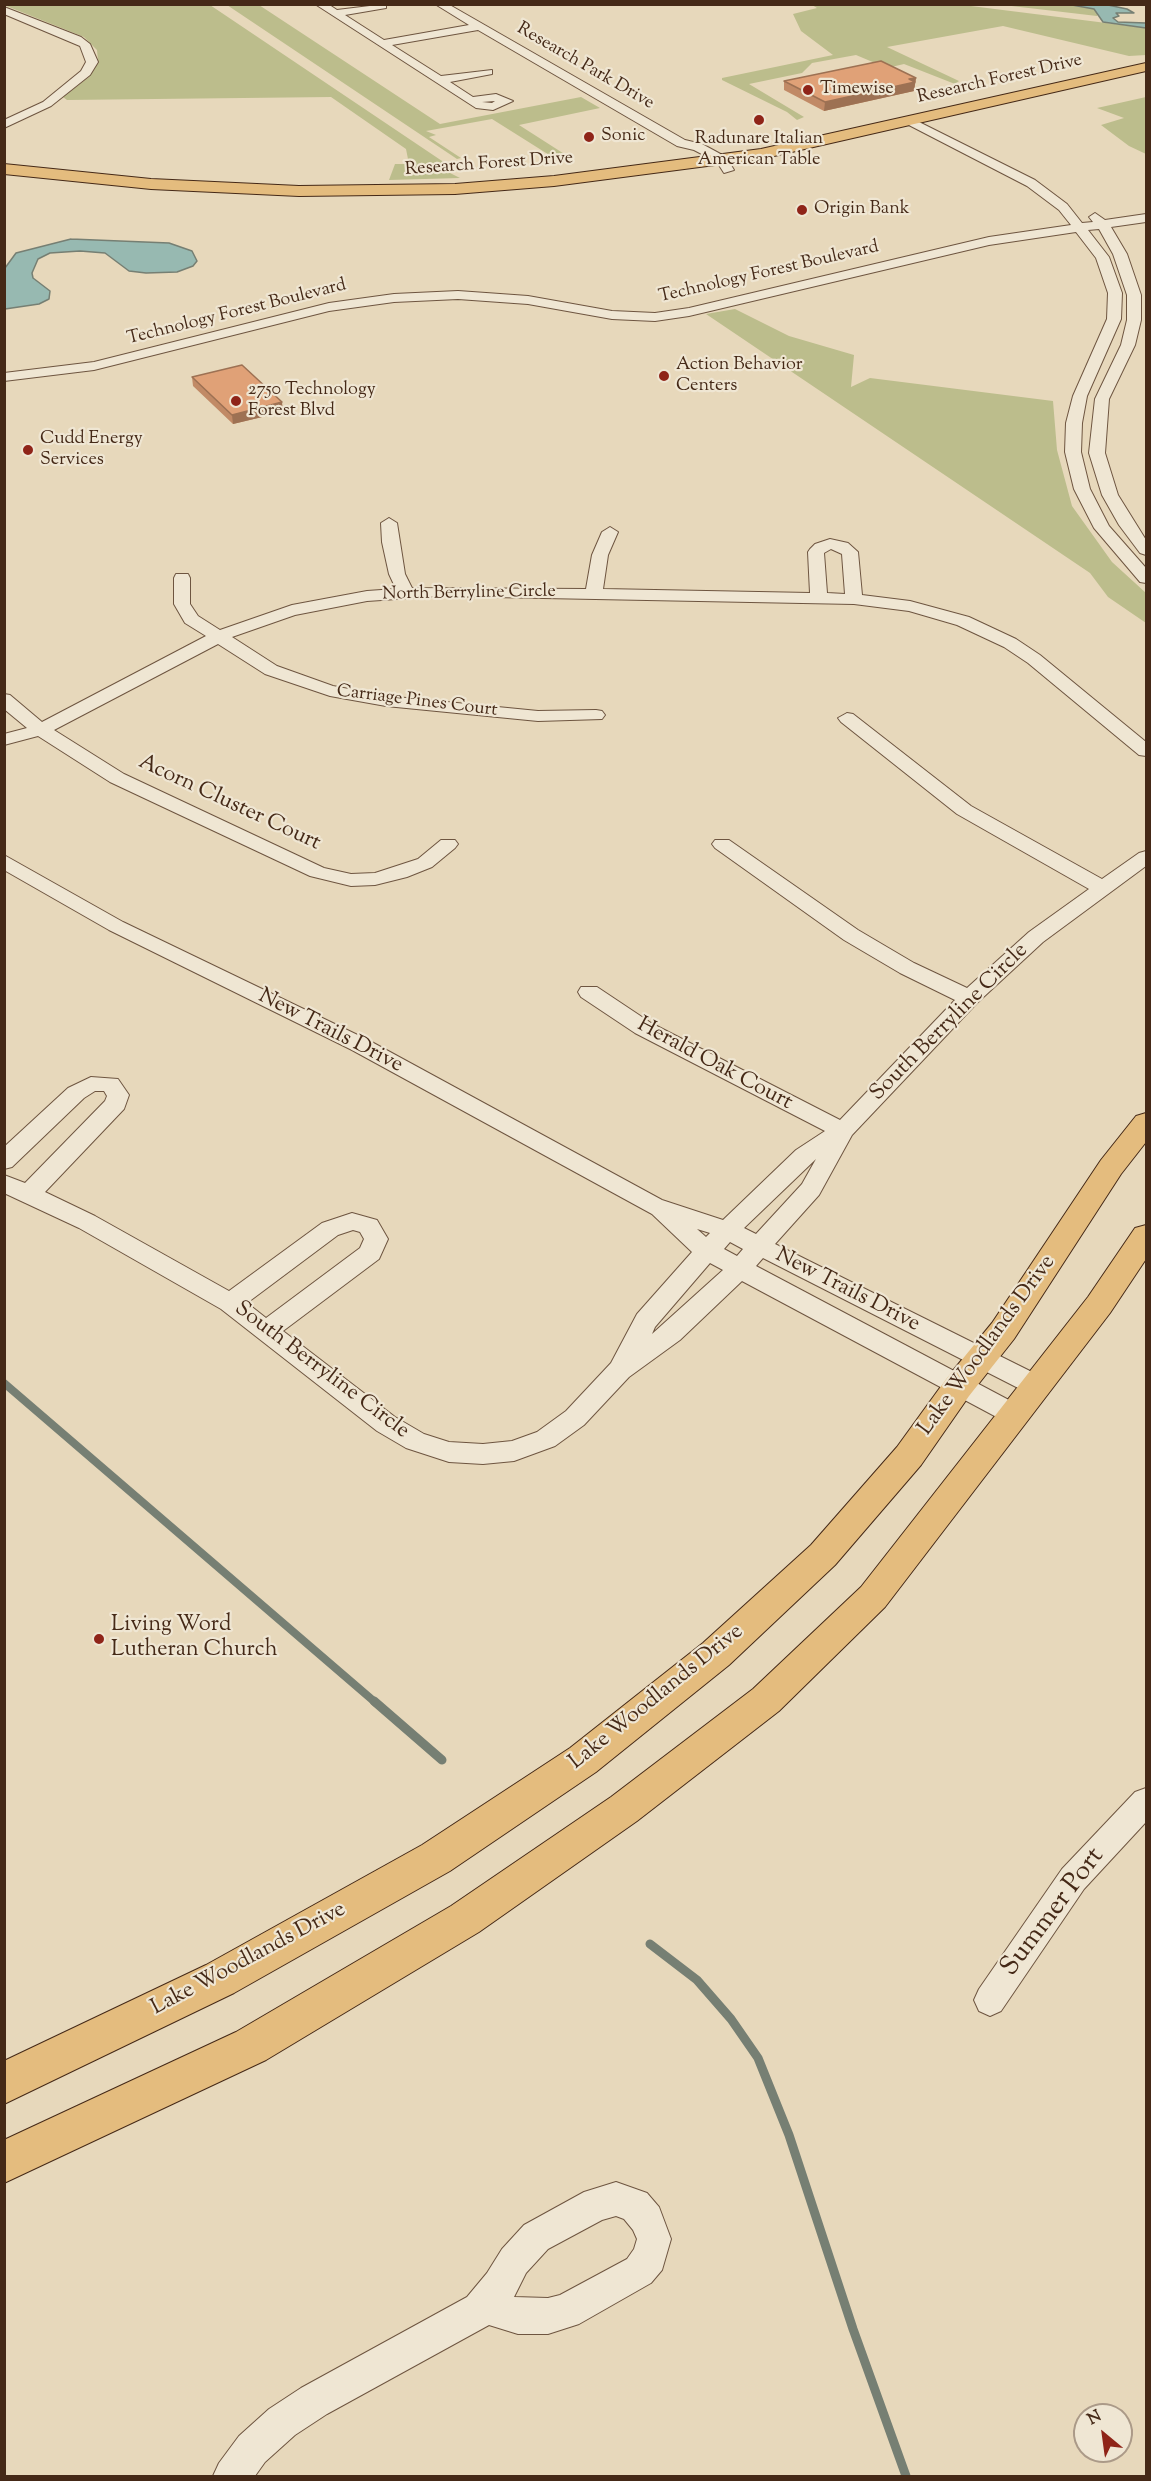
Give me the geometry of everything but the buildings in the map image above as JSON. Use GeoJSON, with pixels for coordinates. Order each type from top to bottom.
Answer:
{"type":"FeatureCollection","features":[{"type":"Feature","properties":{"kind":"main road","name":"Research Forest Drive"},"geometry":{"type":"LineString","coordinates":[[4,180],[209,198],[376,201],[528,194],[832,150],[925,123],[1146,67]]}},
{"type":"Feature","properties":{"kind":"main road","name":"Research Forest Drive"},"geometry":{"type":"LineString","coordinates":[[925,123],[1146,79]]}},
{"type":"Feature","properties":{"kind":"main road","name":"Research Forest Drive"},"geometry":{"type":"LineString","coordinates":[[4,169],[216,188],[376,191],[554,181],[704,168]]}},
{"type":"Feature","properties":{"kind":"main road","name":"Lake Woodlands Drive"},"geometry":{"type":"LineString","coordinates":[[4,2083],[220,1979],[436,1858],[583,1760],[716,1654],[823,1555],[909,1456],[1007,1325],[1111,1167],[1146,1123]]}},
{"type":"Feature","properties":{"kind":"main road"},"geometry":{"type":"LineString","coordinates":[[4,2162],[251,2046],[465,1919],[624,1809],[766,1700],[873,1597],[1099,1305],[1146,1236]]}},
{"type":"Feature","properties":{"kind":"street"},"geometry":{"type":"LineString","coordinates":[[320,4],[474,100]]}},
{"type":"Feature","properties":{"kind":"street","name":"Research Park Drive"},"geometry":{"type":"LineString","coordinates":[[440,4],[681,143],[698,147],[725,165]]}},
{"type":"Feature","properties":{"kind":"street"},"geometry":{"type":"LineString","coordinates":[[335,14],[382,6]]}},
{"type":"Feature","properties":{"kind":"street"},"geometry":{"type":"LineString","coordinates":[[4,10],[77,39],[88,50],[93,62],[86,73],[47,104],[4,125]]}},
{"type":"Feature","properties":{"kind":"street"},"geometry":{"type":"LineString","coordinates":[[387,46],[482,29]]}},
{"type":"Feature","properties":{"kind":"street"},"geometry":{"type":"LineString","coordinates":[[440,80],[488,72]]}},
{"type":"Feature","properties":{"kind":"street"},"geometry":{"type":"LineString","coordinates":[[24,130],[33,123],[47,104]]}},
{"type":"Feature","properties":{"kind":"street"},"geometry":{"type":"LineString","coordinates":[[925,123],[1024,165],[1081,204],[1100,222],[1120,254],[1134,295],[1134,320],[1128,345],[1102,399],[1097,453],[1110,495],[1127,525],[1146,550]]}},
{"type":"Feature","properties":{"kind":"street"},"geometry":{"type":"LineString","coordinates":[[925,123],[1031,183],[1063,207],[1102,257],[1115,293],[1114,319],[1080,396],[1074,423],[1073,452],[1082,489],[1102,528],[1146,578]]}},
{"type":"Feature","properties":{"kind":"street","name":"Research Park Drive"},"geometry":{"type":"LineString","coordinates":[[681,143],[678,149],[704,168]]}},
{"type":"Feature","properties":{"kind":"street","name":"Technology Forest Boulevard"},"geometry":{"type":"LineString","coordinates":[[4,377],[113,362],[329,307],[394,298],[489,297],[528,300],[612,315],[655,317],[678,314],[989,241],[1100,222],[1146,209]]}},
{"type":"Feature","properties":{"kind":"street","name":"Technology Forest Boulevard"},"geometry":{"type":"LineString","coordinates":[[1100,222],[1146,218]]}},
{"type":"Feature","properties":{"kind":"street"},"geometry":{"type":"LineString","coordinates":[[1115,293],[1134,295]]}},
{"type":"Feature","properties":{"kind":"street"},"geometry":{"type":"LineString","coordinates":[[1080,396],[1102,399]]}},
{"type":"Feature","properties":{"kind":"street"},"geometry":{"type":"LineString","coordinates":[[389,523],[390,542],[397,574],[406,593]]}},
{"type":"Feature","properties":{"kind":"street"},"geometry":{"type":"LineString","coordinates":[[594,593],[600,555],[610,532]]}},
{"type":"Feature","properties":{"kind":"street"},"geometry":{"type":"LineString","coordinates":[[819,598],[816,552],[820,547],[830,544],[842,546],[849,552],[854,599],[938,612],[986,630],[1034,659],[1146,751]]}},
{"type":"Feature","properties":{"kind":"street","name":"Carriage Pines Court"},"geometry":{"type":"LineString","coordinates":[[182,578],[182,604],[191,619],[272,670],[330,691],[386,701],[538,716],[596,715]]}},
{"type":"Feature","properties":{"kind":"street","name":"North Berryline Circle"},"geometry":{"type":"LineString","coordinates":[[4,740],[41,730],[218,637],[292,610],[367,596],[406,593],[594,593],[854,599]]}},
{"type":"Feature","properties":{"kind":"street","name":"Acorn Cluster Court"},"geometry":{"type":"LineString","coordinates":[[4,699],[41,730],[117,778],[317,872],[351,880],[375,879],[400,873],[425,862],[448,844]]}},
{"type":"Feature","properties":{"kind":"street"},"geometry":{"type":"LineString","coordinates":[[847,718],[964,810],[1101,887]]}},
{"type":"Feature","properties":{"kind":"street","name":"North Berryline Circle"},"geometry":{"type":"LineString","coordinates":[[4,755],[26,745],[41,730]]}},
{"type":"Feature","properties":{"kind":"street"},"geometry":{"type":"LineString","coordinates":[[722,844],[851,935],[907,968],[969,998]]}},
{"type":"Feature","properties":{"kind":"street","name":"South Berryline Circle"},"geometry":{"type":"LineString","coordinates":[[620,1370],[646,1321],[727,1230],[804,1156],[843,1130],[969,998],[1036,937],[1101,887],[1146,857]]}},
{"type":"Feature","properties":{"kind":"street","name":"New Trails Drive"},"geometry":{"type":"LineString","coordinates":[[4,861],[116,926],[360,1045],[654,1206],[727,1230],[760,1246],[969,1373],[1024,1400]]}},
{"type":"Feature","properties":{"kind":"street","name":"Herald Oak Court"},"geometry":{"type":"LineString","coordinates":[[589,992],[643,1028],[787,1104],[843,1130]]}},
{"type":"Feature","properties":{"kind":"street"},"geometry":{"type":"LineString","coordinates":[[4,1161],[76,1092],[91,1084],[110,1084],[118,1095],[116,1104],[30,1193],[4,1183]]}},
{"type":"Feature","properties":{"kind":"street","name":"South Berryline Circle"},"geometry":{"type":"LineString","coordinates":[[30,1193],[230,1303],[386,1424],[415,1441],[449,1452],[483,1454],[514,1451],[546,1439],[575,1418],[620,1370],[671,1333],[739,1269],[811,1189],[843,1130]]}},
{"type":"Feature","properties":{"kind":"street","name":"New Trails Drive"},"geometry":{"type":"LineString","coordinates":[[654,1206],[707,1251],[739,1269],[1024,1400]]}},
{"type":"Feature","properties":{"kind":"street"},"geometry":{"type":"LineString","coordinates":[[230,1303],[330,1229],[352,1221],[369,1226],[376,1239],[370,1253],[267,1330]]}},
{"type":"Feature","properties":{"kind":"street","name":"Summer Port"},"geometry":{"type":"LineString","coordinates":[[990,2000],[1073,1879],[1146,1802]]}},
{"type":"Feature","properties":{"kind":"street"},"geometry":{"type":"LineString","coordinates":[[232,2476],[252,2449],[282,2422],[480,2310],[486,2306],[518,2316],[548,2316],[566,2311],[639,2271],[650,2258],[654,2239],[647,2219],[635,2205],[616,2199],[596,2204],[536,2238],[514,2261],[500,2286],[480,2310]]}},
{"type":"Feature","properties":{"kind":"green space"},"geometry":{"type":"Polygon","coordinates":[[[4,5],[210,5],[448,165],[425,167],[425,169],[440,168],[460,178],[389,180],[395,164],[409,164],[406,149],[331,97],[67,100],[63,97],[89,77],[98,61],[97,50],[84,37],[4,5]]]}},
{"type":"Feature","properties":{"kind":"green space"},"geometry":{"type":"Polygon","coordinates":[[[227,5],[259,5],[440,124],[581,97],[600,108],[519,125],[569,157],[554,158],[492,119],[426,131],[436,135],[429,137],[461,158],[457,159],[227,5]]]}},
{"type":"Feature","properties":{"kind":"green space"},"geometry":{"type":"Polygon","coordinates":[[[812,5],[963,5],[1146,28],[1146,55],[1129,56],[1003,26],[887,47],[959,81],[955,84],[904,64],[887,68],[856,55],[812,63],[802,73],[749,84],[804,117],[797,120],[787,112],[722,80],[722,78],[833,55],[801,31],[793,14],[817,8],[812,5]]]}},
{"type":"Feature","properties":{"kind":"green space"},"geometry":{"type":"Polygon","coordinates":[[[1003,5],[1072,5],[1094,9],[1098,14],[1097,16],[1003,5]]]}},
{"type":"Feature","properties":{"kind":"green space"},"geometry":{"type":"Polygon","coordinates":[[[1146,97],[1146,154],[1129,146],[1101,125],[1124,118],[1097,108],[1146,97]]]}},
{"type":"Feature","properties":{"kind":"green space"},"geometry":{"type":"Polygon","coordinates":[[[735,309],[789,336],[854,355],[851,387],[870,378],[1053,401],[1057,450],[1072,506],[1112,562],[1146,593],[1146,623],[1108,597],[1090,573],[706,314],[735,309]]]}},
{"type":"Feature","properties":{"kind":"water"},"geometry":{"type":"Polygon","coordinates":[[[1072,5],[1108,5],[1127,9],[1134,13],[1116,13],[1119,16],[1113,18],[1118,22],[1146,23],[1146,28],[1103,22],[1094,9],[1072,5]]]}},
{"type":"Feature","properties":{"kind":"water"},"geometry":{"type":"Polygon","coordinates":[[[71,239],[169,243],[192,251],[197,261],[193,266],[177,272],[146,273],[129,271],[105,253],[80,251],[50,253],[38,259],[32,273],[33,278],[50,291],[49,299],[39,304],[5,309],[5,268],[16,253],[71,239]]]}},
{"type":"Feature","properties":{"kind":"waterway"},"geometry":{"type":"LineString","coordinates":[[4,1383],[376,1703]]}},
{"type":"Feature","properties":{"kind":"waterway"},"geometry":{"type":"LineString","coordinates":[[374,1701],[442,1760]]}},
{"type":"Feature","properties":{"kind":"waterway"},"geometry":{"type":"LineString","coordinates":[[650,1944],[697,1980],[731,2019],[758,2058],[789,2135],[853,2329],[906,2476]]}},
{"type":"Feature","properties":{"kind":"place","name":"Timewise"},"geometry":{"type":"Point","coordinates":[808,90]}},
{"type":"Feature","properties":{"kind":"place","name":"Radunare Italian American Table"},"geometry":{"type":"Point","coordinates":[759,120]}},
{"type":"Feature","properties":{"kind":"place","name":"Sonic"},"geometry":{"type":"Point","coordinates":[589,137]}},
{"type":"Feature","properties":{"kind":"place","name":"Origin Bank"},"geometry":{"type":"Point","coordinates":[802,210]}},
{"type":"Feature","properties":{"kind":"place","name":"Action Behavior Centers"},"geometry":{"type":"Point","coordinates":[664,376]}},
{"type":"Feature","properties":{"kind":"place","name":"2750 Technology Forest Blvd"},"geometry":{"type":"Point","coordinates":[236,401]}},
{"type":"Feature","properties":{"kind":"place","name":"Cudd Energy Services"},"geometry":{"type":"Point","coordinates":[28,450]}},
{"type":"Feature","properties":{"kind":"place","name":"Living Word Lutheran Church"},"geometry":{"type":"Point","coordinates":[99,1639]}}]}
